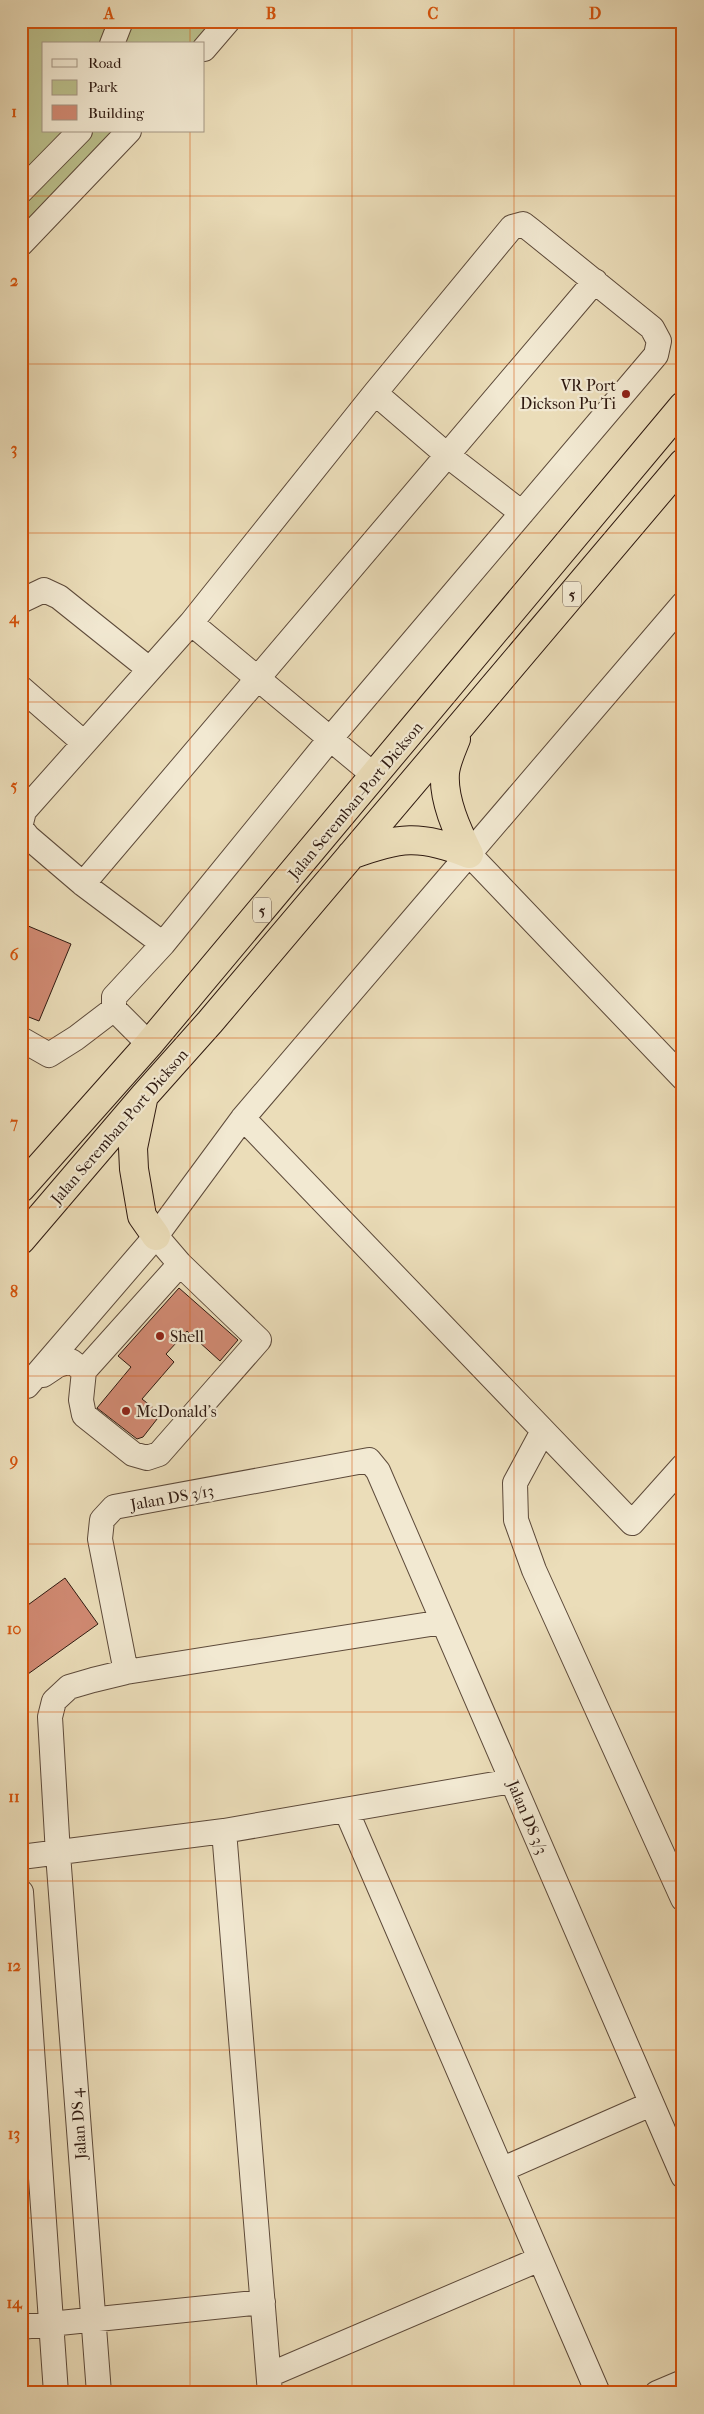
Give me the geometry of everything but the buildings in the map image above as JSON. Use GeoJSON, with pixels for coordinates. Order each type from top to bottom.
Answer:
{"type":"FeatureCollection","features":[{"type":"Feature","properties":{"kind":"highway","name":"Jalan Seremban-Port Dickson"},"geometry":{"type":"LineString","coordinates":[[23,1182],[149,1044],[683,406]]}},
{"type":"Feature","properties":{"kind":"highway"},"geometry":{"type":"LineString","coordinates":[[651,442],[683,432]]}},
{"type":"Feature","properties":{"kind":"highway","name":"Jalan Seremban-Port Dickson"},"geometry":{"type":"LineString","coordinates":[[21,1240],[210,1022],[428,763],[677,473]]}},
{"type":"Feature","properties":{"kind":"highway"},"geometry":{"type":"LineString","coordinates":[[461,725],[445,772],[446,791],[452,816],[468,854]]}},
{"type":"Feature","properties":{"kind":"highway"},"geometry":{"type":"LineString","coordinates":[[378,822],[382,804],[380,788],[375,776],[404,773],[428,763]]}},
{"type":"Feature","properties":{"kind":"highway"},"geometry":{"type":"LineString","coordinates":[[351,855],[378,845],[405,839],[430,840],[468,854]]}},
{"type":"Feature","properties":{"kind":"highway"},"geometry":{"type":"LineString","coordinates":[[144,1096],[133,1148],[134,1169],[142,1216],[156,1236]]}},
{"type":"Feature","properties":{"kind":"highway"},"geometry":{"type":"LineString","coordinates":[[23,1182],[37,1183],[74,1177]]}},
{"type":"Feature","properties":{"kind":"highway"},"geometry":{"type":"LineString","coordinates":[[23,1182],[37,1202],[38,1220]]}},
{"type":"Feature","properties":{"kind":"street"},"geometry":{"type":"LineString","coordinates":[[113,42],[121,21]]}},
{"type":"Feature","properties":{"kind":"street"},"geometry":{"type":"LineString","coordinates":[[205,49],[228,21]]}},
{"type":"Feature","properties":{"kind":"street"},"geometry":{"type":"LineString","coordinates":[[21,191],[79,132]]}},
{"type":"Feature","properties":{"kind":"street"},"geometry":{"type":"LineString","coordinates":[[21,244],[128,132]]}},
{"type":"Feature","properties":{"kind":"street"},"geometry":{"type":"LineString","coordinates":[[149,1044],[114,1009],[114,998],[163,944],[330,739],[656,355],[659,341],[652,328],[523,224],[512,227],[375,393],[191,623],[84,743],[22,818],[28,837],[83,884],[163,944]]}},
{"type":"Feature","properties":{"kind":"street"},"geometry":{"type":"LineString","coordinates":[[83,884],[595,281]]}},
{"type":"Feature","properties":{"kind":"street"},"geometry":{"type":"LineString","coordinates":[[375,393],[447,455],[522,513]]}},
{"type":"Feature","properties":{"kind":"street"},"geometry":{"type":"LineString","coordinates":[[21,601],[44,590],[59,597],[149,669]]}},
{"type":"Feature","properties":{"kind":"street"},"geometry":{"type":"LineString","coordinates":[[24,1388],[156,1236],[244,1118],[683,604]]}},
{"type":"Feature","properties":{"kind":"street"},"geometry":{"type":"LineString","coordinates":[[191,623],[375,776]]}},
{"type":"Feature","properties":{"kind":"street"},"geometry":{"type":"LineString","coordinates":[[21,688],[84,743]]}},
{"type":"Feature","properties":{"kind":"street"},"geometry":{"type":"LineString","coordinates":[[468,854],[683,1078]]}},
{"type":"Feature","properties":{"kind":"street"},"geometry":{"type":"LineString","coordinates":[[21,1039],[49,1055],[76,1038],[114,1009]]}},
{"type":"Feature","properties":{"kind":"street"},"geometry":{"type":"LineString","coordinates":[[244,1118],[632,1523],[683,1466]]}},
{"type":"Feature","properties":{"kind":"street"},"geometry":{"type":"LineString","coordinates":[[156,1236],[180,1264],[259,1340],[159,1454],[147,1458],[133,1454],[84,1415],[81,1400],[84,1371],[180,1264]]}},
{"type":"Feature","properties":{"kind":"street"},"geometry":{"type":"LineString","coordinates":[[24,1388],[58,1365],[71,1361],[84,1371]]}},
{"type":"Feature","properties":{"kind":"street"},"geometry":{"type":"LineString","coordinates":[[543,1431],[515,1483],[516,1520],[534,1570],[683,1899]]}},
{"type":"Feature","properties":{"kind":"street","name":"Jalan DS 3/3"},"geometry":{"type":"LineString","coordinates":[[369,1460],[378,1472],[683,2176]]}},
{"type":"Feature","properties":{"kind":"street","name":"Jalan DS 3/13"},"geometry":{"type":"LineString","coordinates":[[126,1672],[100,1539],[102,1520],[114,1507],[369,1460]]}},
{"type":"Feature","properties":{"kind":"street","name":"Jalan DS 4"},"geometry":{"type":"LineString","coordinates":[[99,2393],[58,1854],[50,1717],[54,1701],[69,1687],[126,1672],[443,1622]]}},
{"type":"Feature","properties":{"kind":"street"},"geometry":{"type":"LineString","coordinates":[[21,1858],[224,1832],[512,1781]]}},
{"type":"Feature","properties":{"kind":"street"},"geometry":{"type":"LineString","coordinates":[[346,1810],[598,2393]]}},
{"type":"Feature","properties":{"kind":"street"},"geometry":{"type":"LineString","coordinates":[[224,1832],[270,2384],[540,2259]]}},
{"type":"Feature","properties":{"kind":"street"},"geometry":{"type":"LineString","coordinates":[[21,1892],[56,2393]]}},
{"type":"Feature","properties":{"kind":"street"},"geometry":{"type":"LineString","coordinates":[[502,2168],[651,2104]]}},
{"type":"Feature","properties":{"kind":"street"},"geometry":{"type":"LineString","coordinates":[[21,2327],[263,2302]]}},
{"type":"Feature","properties":{"kind":"street"},"geometry":{"type":"LineString","coordinates":[[657,2393],[683,2382]]}},
{"type":"Feature","properties":{"kind":"green space"},"geometry":{"type":"Polygon","coordinates":[[[21,21],[231,21],[205,43],[42,42],[42,132],[131,132],[21,248],[21,21]]]}},
{"type":"Feature","properties":{"kind":"place","name":"VR Port Dickson Pu Ti"},"geometry":{"type":"Point","coordinates":[626,394]}},
{"type":"Feature","properties":{"kind":"place","name":"Shell"},"geometry":{"type":"Point","coordinates":[160,1336]}},
{"type":"Feature","properties":{"kind":"place","name":"McDonald's"},"geometry":{"type":"Point","coordinates":[126,1411]}}]}
